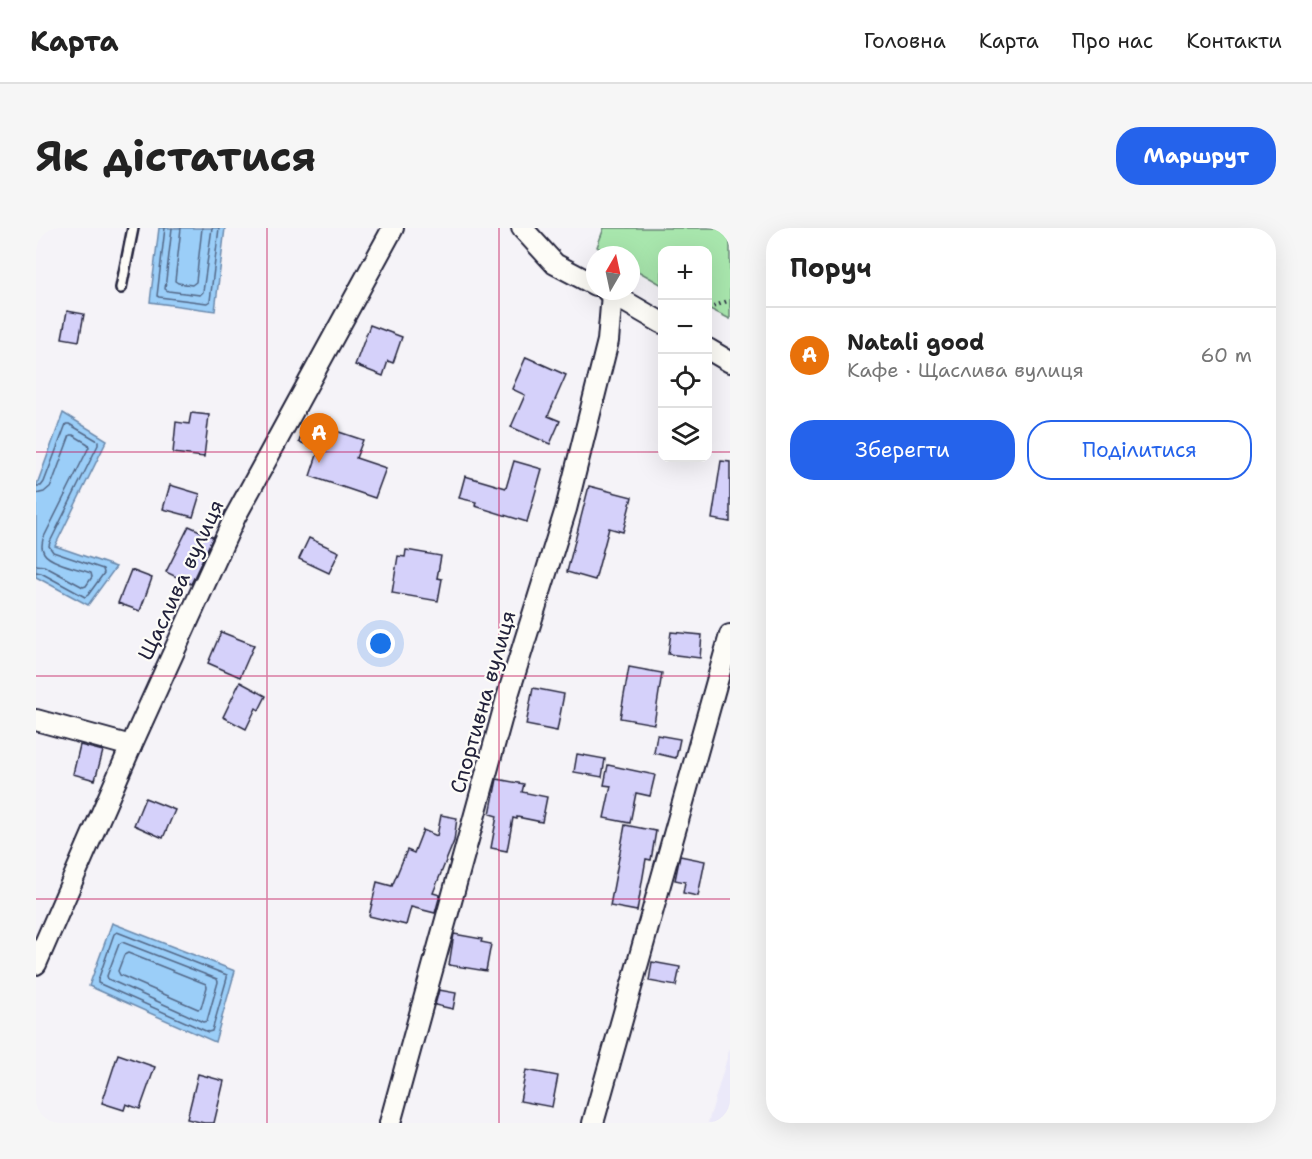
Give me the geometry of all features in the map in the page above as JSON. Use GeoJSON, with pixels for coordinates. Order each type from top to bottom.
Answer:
{"type":"FeatureCollection","features":[{"type":"Feature","properties":{"kind":"street","name":"Щаслива вулиця"},"geometry":{"type":"LineString","coordinates":[[37,960],[235,517],[393,228]]}},
{"type":"Feature","properties":{"kind":"street"},"geometry":{"type":"LineString","coordinates":[[522,228],[555,264],[586,280]]}},
{"type":"Feature","properties":{"kind":"street","name":"Спортивна вулиця"},"geometry":{"type":"LineString","coordinates":[[390,1123],[507,698],[566,509],[608,341],[605,300]]}},
{"type":"Feature","properties":{"kind":"street"},"geometry":{"type":"LineString","coordinates":[[622,300],[658,320]]}},
{"type":"Feature","properties":{"kind":"street"},"geometry":{"type":"LineString","coordinates":[[712,351],[730,362]]}},
{"type":"Feature","properties":{"kind":"street"},"geometry":{"type":"LineString","coordinates":[[593,1123],[730,635]]}},
{"type":"Feature","properties":{"kind":"street"},"geometry":{"type":"LineString","coordinates":[[36,720],[131,746]]}},
{"type":"Feature","properties":{"kind":"lane"},"geometry":{"type":"LineString","coordinates":[[121,288],[133,228]]}},
{"type":"Feature","properties":{"kind":"path"},"geometry":{"type":"LineString","coordinates":[[712,307],[730,300]]}},
{"type":"Feature","properties":{"kind":"shaded area"},"geometry":{"type":"Polygon","coordinates":[[[730,1048],[730,1123],[708,1123],[730,1048]]]}},
{"type":"Feature","properties":{"kind":"green space"},"geometry":{"type":"Polygon","coordinates":[[[604,228],[730,228],[730,319],[712,310],[712,246],[658,246],[658,283],[640,272],[640,246],[597,246],[604,228]]]}},
{"type":"Feature","properties":{"kind":"water"},"geometry":{"type":"Polygon","coordinates":[[[159,228],[225,228],[215,311],[150,302],[159,228]]]}},
{"type":"Feature","properties":{"kind":"water"},"geometry":{"type":"Polygon","coordinates":[[[63,413],[107,440],[55,546],[116,567],[88,605],[36,577],[36,487],[63,413]]]}},
{"type":"Feature","properties":{"kind":"water"},"geometry":{"type":"Polygon","coordinates":[[[112,923],[235,971],[215,1042],[89,986],[112,923]]]}},
{"type":"Feature","properties":{"kind":"building"},"geometry":{"type":"Polygon","coordinates":[[[67,311],[84,314],[79,341],[62,338],[67,311]]]}},
{"type":"Feature","properties":{"kind":"building"},"geometry":{"type":"Polygon","coordinates":[[[370,325],[402,337],[393,363],[388,361],[383,376],[355,365],[370,325]]]}},
{"type":"Feature","properties":{"kind":"building"},"geometry":{"type":"Polygon","coordinates":[[[526,357],[566,375],[548,416],[560,421],[550,444],[511,427],[525,395],[512,389],[526,357]]]}},
{"type":"Feature","properties":{"kind":"building"},"geometry":{"type":"Polygon","coordinates":[[[191,413],[209,415],[204,457],[173,453],[176,422],[189,424],[191,413]]]}},
{"type":"Feature","properties":{"kind":"building"},"geometry":{"type":"Polygon","coordinates":[[[306,421],[363,440],[356,458],[386,468],[375,498],[310,476],[319,449],[299,442],[306,421]]]}},
{"type":"Feature","properties":{"kind":"building"},"geometry":{"type":"Polygon","coordinates":[[[514,461],[542,469],[527,522],[475,506],[476,502],[459,498],[465,476],[506,488],[514,461]]]}},
{"type":"Feature","properties":{"kind":"building"},"geometry":{"type":"Polygon","coordinates":[[[721,461],[730,462],[730,522],[712,519],[721,461]]]}},
{"type":"Feature","properties":{"kind":"building"},"geometry":{"type":"Polygon","coordinates":[[[170,485],[200,494],[193,517],[163,509],[170,485]]]}},
{"type":"Feature","properties":{"kind":"building"},"geometry":{"type":"Polygon","coordinates":[[[589,486],[632,497],[623,532],[609,528],[595,580],[567,572],[589,486]]]}},
{"type":"Feature","properties":{"kind":"building"},"geometry":{"type":"Polygon","coordinates":[[[189,526],[213,537],[191,584],[166,572],[189,526]]]}},
{"type":"Feature","properties":{"kind":"building"},"geometry":{"type":"Polygon","coordinates":[[[309,538],[339,552],[329,573],[299,559],[309,538]]]}},
{"type":"Feature","properties":{"kind":"building"},"geometry":{"type":"Polygon","coordinates":[[[406,550],[441,556],[437,578],[442,579],[438,601],[392,593],[398,556],[405,557],[406,550]]]}},
{"type":"Feature","properties":{"kind":"building"},"geometry":{"type":"Polygon","coordinates":[[[131,570],[152,578],[140,611],[118,603],[131,570]]]}},
{"type":"Feature","properties":{"kind":"building"},"geometry":{"type":"Polygon","coordinates":[[[221,632],[254,645],[240,677],[208,663],[221,632]]]}},
{"type":"Feature","properties":{"kind":"building"},"geometry":{"type":"Polygon","coordinates":[[[671,632],[702,635],[700,658],[668,654],[671,632]]]}},
{"type":"Feature","properties":{"kind":"building"},"geometry":{"type":"Polygon","coordinates":[[[629,667],[662,673],[654,724],[620,718],[629,667]]]}},
{"type":"Feature","properties":{"kind":"building"},"geometry":{"type":"Polygon","coordinates":[[[240,682],[266,696],[259,710],[256,708],[246,729],[223,717],[240,682]]]}},
{"type":"Feature","properties":{"kind":"building"},"geometry":{"type":"Polygon","coordinates":[[[533,688],[564,694],[557,731],[526,725],[533,688]]]}},
{"type":"Feature","properties":{"kind":"building"},"geometry":{"type":"Polygon","coordinates":[[[657,735],[680,739],[676,758],[654,753],[657,735]]]}},
{"type":"Feature","properties":{"kind":"building"},"geometry":{"type":"Polygon","coordinates":[[[80,745],[103,751],[95,780],[73,774],[80,745]]]}},
{"type":"Feature","properties":{"kind":"building"},"geometry":{"type":"Polygon","coordinates":[[[577,754],[605,759],[602,777],[574,772],[577,754]]]}},
{"type":"Feature","properties":{"kind":"building"},"geometry":{"type":"Polygon","coordinates":[[[608,765],[655,775],[650,796],[636,793],[630,823],[604,818],[611,786],[604,785],[608,765]]]}},
{"type":"Feature","properties":{"kind":"building"},"geometry":{"type":"Polygon","coordinates":[[[497,779],[524,784],[522,792],[547,797],[542,822],[513,818],[507,851],[491,848],[497,816],[490,814],[497,779]]]}},
{"type":"Feature","properties":{"kind":"building"},"geometry":{"type":"Polygon","coordinates":[[[145,798],[175,810],[163,838],[134,825],[145,798]]]}},
{"type":"Feature","properties":{"kind":"building"},"geometry":{"type":"Polygon","coordinates":[[[441,815],[457,818],[454,841],[433,893],[440,895],[435,913],[411,907],[406,925],[369,916],[377,882],[392,886],[407,850],[414,853],[423,830],[437,836],[441,815]]]}},
{"type":"Feature","properties":{"kind":"building"},"geometry":{"type":"Polygon","coordinates":[[[625,825],[656,831],[651,860],[646,859],[637,911],[610,906],[625,825]]]}},
{"type":"Feature","properties":{"kind":"building"},"geometry":{"type":"Polygon","coordinates":[[[680,856],[705,861],[698,896],[683,893],[685,882],[675,880],[680,856]]]}},
{"type":"Feature","properties":{"kind":"building"},"geometry":{"type":"Polygon","coordinates":[[[454,934],[482,939],[481,942],[491,944],[486,971],[449,965],[454,934]]]}},
{"type":"Feature","properties":{"kind":"building"},"geometry":{"type":"Polygon","coordinates":[[[652,962],[680,967],[676,986],[649,981],[652,962]]]}},
{"type":"Feature","properties":{"kind":"building"},"geometry":{"type":"Polygon","coordinates":[[[439,990],[456,993],[453,1009],[435,1005],[439,990]]]}},
{"type":"Feature","properties":{"kind":"building"},"geometry":{"type":"Polygon","coordinates":[[[118,1054],[155,1067],[140,1109],[126,1104],[124,1110],[102,1103],[118,1054]]]}},
{"type":"Feature","properties":{"kind":"building"},"geometry":{"type":"Polygon","coordinates":[[[526,1070],[558,1076],[552,1107],[520,1101],[526,1070]]]}},
{"type":"Feature","properties":{"kind":"building"},"geometry":{"type":"Polygon","coordinates":[[[198,1074],[224,1081],[214,1123],[187,1119],[198,1074]]]}},
{"type":"Feature","properties":{"kind":"place","name":"Natali good"},"geometry":{"type":"Point","coordinates":[319,463]}}]}
